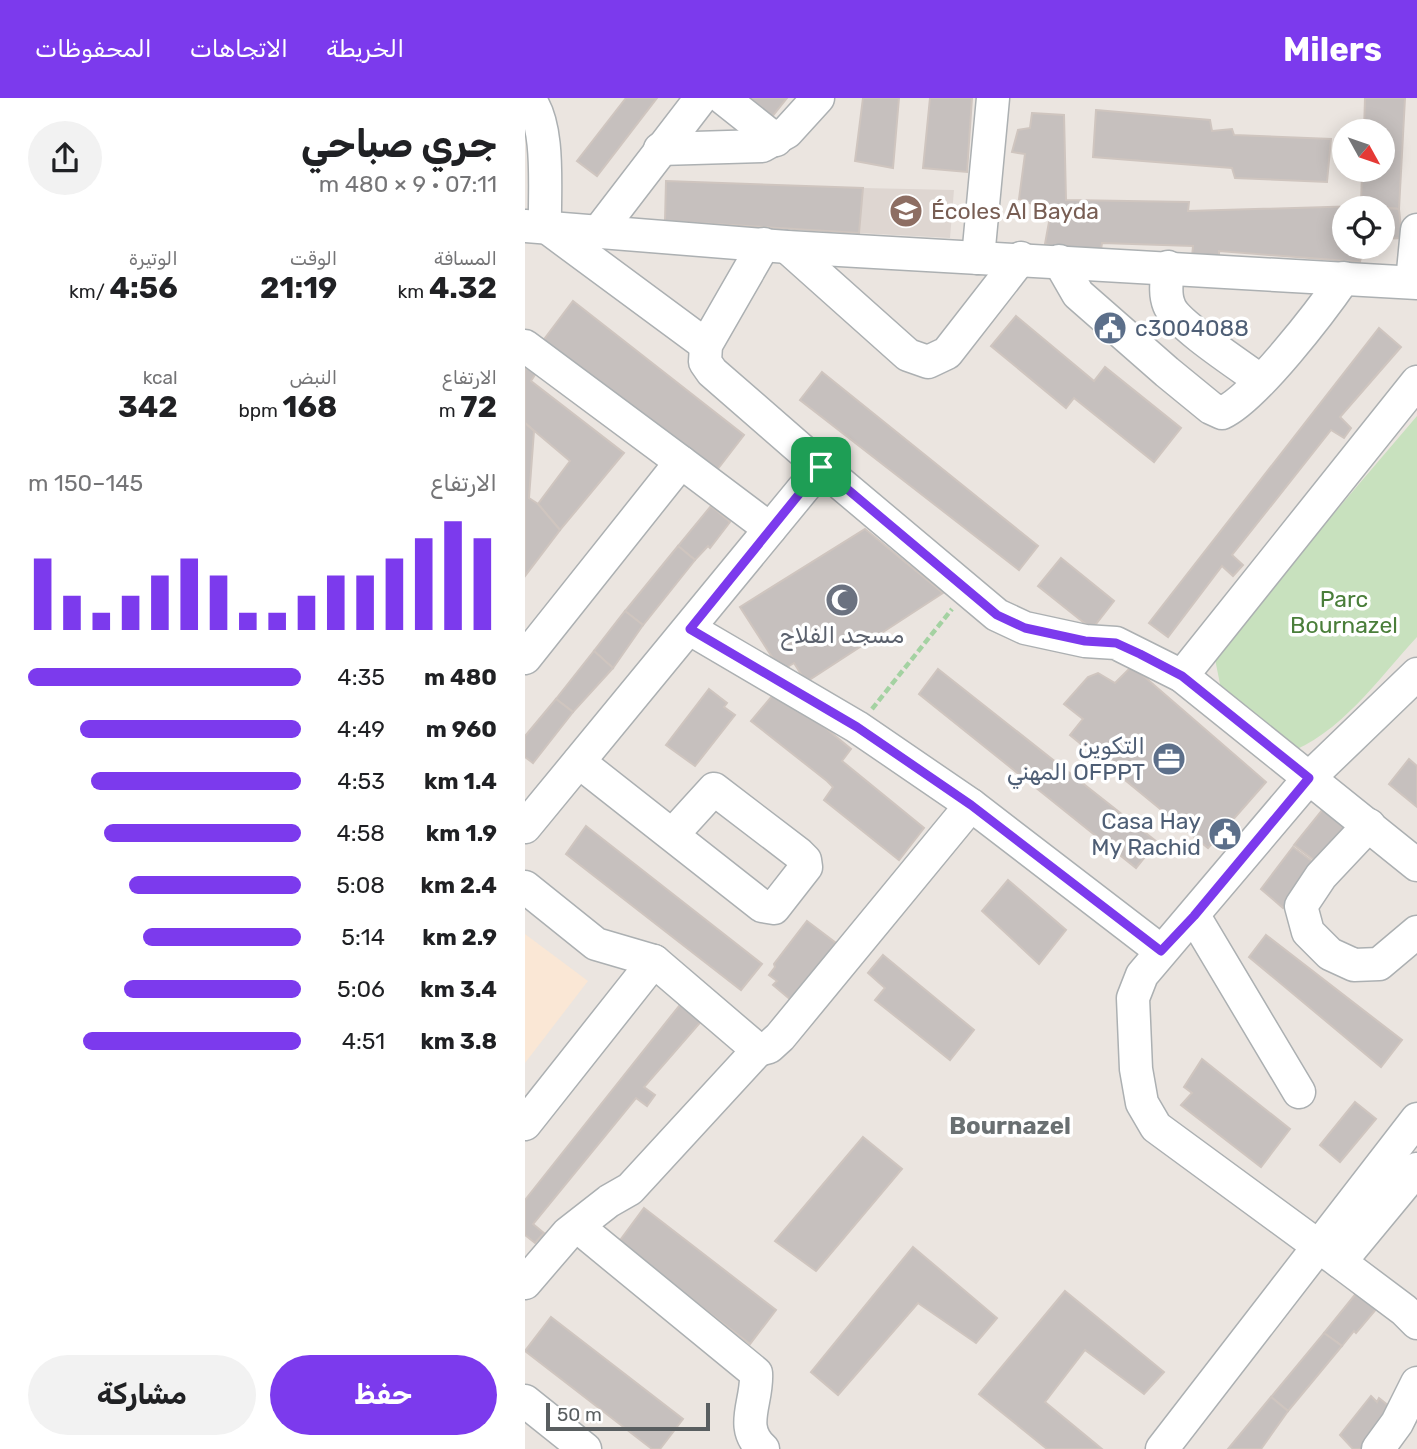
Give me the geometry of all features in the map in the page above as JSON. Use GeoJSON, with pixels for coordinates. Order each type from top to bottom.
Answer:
{"type":"FeatureCollection","features":[{"type":"Feature","properties":{"kind":"street"},"geometry":{"type":"LineString","coordinates":[[528,98],[534,105],[541,126],[535,226]]}},
{"type":"Feature","properties":{"kind":"street"},"geometry":{"type":"LineString","coordinates":[[599,231],[701,98]]}},
{"type":"Feature","properties":{"kind":"street"},"geometry":{"type":"LineString","coordinates":[[723,98],[776,140]]}},
{"type":"Feature","properties":{"kind":"street"},"geometry":{"type":"LineString","coordinates":[[660,149],[762,146],[776,140],[806,114],[818,98]]}},
{"type":"Feature","properties":{"kind":"street"},"geometry":{"type":"LineString","coordinates":[[978,258],[993,98]]}},
{"type":"Feature","properties":{"kind":"street"},"geometry":{"type":"LineString","coordinates":[[535,226],[776,246],[1414,282],[1417,230]]}},
{"type":"Feature","properties":{"kind":"street"},"geometry":{"type":"LineString","coordinates":[[535,226],[706,345]]}},
{"type":"Feature","properties":{"kind":"street"},"geometry":{"type":"LineString","coordinates":[[776,246],[706,345],[705,362],[712,372],[997,615],[1025,628],[1085,641],[1116,643],[1182,676],[1417,865]]}},
{"type":"Feature","properties":{"kind":"street"},"geometry":{"type":"LineString","coordinates":[[776,246],[908,355],[927,362],[947,353],[1021,258]]}},
{"type":"Feature","properties":{"kind":"street"},"geometry":{"type":"LineString","coordinates":[[1059,261],[1078,294],[1211,408],[1222,413],[1234,408],[1260,380],[1324,308],[1344,278]]}},
{"type":"Feature","properties":{"kind":"street"},"geometry":{"type":"LineString","coordinates":[[1168,267],[1166,295],[1169,308],[1181,321],[1260,380]]}},
{"type":"Feature","properties":{"kind":"street"},"geometry":{"type":"LineString","coordinates":[[525,346],[770,529]]}},
{"type":"Feature","properties":{"kind":"street"},"geometry":{"type":"LineString","coordinates":[[1182,676],[1417,382]]}},
{"type":"Feature","properties":{"kind":"street"},"geometry":{"type":"LineString","coordinates":[[525,658],[681,462]]}},
{"type":"Feature","properties":{"kind":"street"},"geometry":{"type":"LineString","coordinates":[[525,827],[821,467]]}},
{"type":"Feature","properties":{"kind":"street"},"geometry":{"type":"LineString","coordinates":[[690,629],[857,727],[971,805],[1161,951]]}},
{"type":"Feature","properties":{"kind":"street"},"geometry":{"type":"LineString","coordinates":[[1417,674],[1309,778],[1194,916],[1161,951],[1142,975],[1133,998],[1136,1069],[1142,1103],[1156,1127],[1329,1253],[1417,1323]]}},
{"type":"Feature","properties":{"kind":"street"},"geometry":{"type":"LineString","coordinates":[[579,762],[673,834]]}},
{"type":"Feature","properties":{"kind":"street"},"geometry":{"type":"LineString","coordinates":[[525,1283],[568,1233],[609,1201],[630,1189],[758,1049],[769,1047],[779,1037],[971,805]]}},
{"type":"Feature","properties":{"kind":"street"},"geometry":{"type":"LineString","coordinates":[[1369,825],[1321,876],[1301,906],[1308,932],[1329,954],[1354,965],[1379,964],[1417,932]]}},
{"type":"Feature","properties":{"kind":"street"},"geometry":{"type":"LineString","coordinates":[[525,887],[596,944],[654,961],[758,1049]]}},
{"type":"Feature","properties":{"kind":"street"},"geometry":{"type":"LineString","coordinates":[[1194,916],[1299,1091]]}},
{"type":"Feature","properties":{"kind":"street"},"geometry":{"type":"LineString","coordinates":[[525,1124],[654,961]]}},
{"type":"Feature","properties":{"kind":"street"},"geometry":{"type":"LineString","coordinates":[[1329,1253],[1417,1119]]}},
{"type":"Feature","properties":{"kind":"street"},"geometry":{"type":"LineString","coordinates":[[1162,1449],[1329,1253],[1417,1170]]}},
{"type":"Feature","properties":{"kind":"street"},"geometry":{"type":"LineString","coordinates":[[576,1228],[756,1373],[757,1384],[749,1427],[751,1436],[763,1449]]}},
{"type":"Feature","properties":{"kind":"street"},"geometry":{"type":"LineString","coordinates":[[1377,1449],[1397,1423],[1417,1382]]}},
{"type":"Feature","properties":{"kind":"street"},"geometry":{"type":"LineString","coordinates":[[525,1401],[585,1449]]}},
{"type":"Feature","properties":{"kind":"path"},"geometry":{"type":"LineString","coordinates":[[857,727],[968,589]]}},
{"type":"Feature","properties":{"kind":"shaded area","name":"Écoles Al Bayda"},"geometry":{"type":"Polygon","coordinates":[[[863,188],[954,190],[950,238],[859,233],[863,188]]]}},
{"type":"Feature","properties":{"kind":"shaded area"},"geometry":{"type":"Polygon","coordinates":[[[525,934],[588,981],[525,1063],[525,934]]]}},
{"type":"Feature","properties":{"kind":"green space","name":"Parc Bournazel"},"geometry":{"type":"Polygon","coordinates":[[[1417,416],[1417,637],[1341,720],[1305,745],[1285,754],[1223,699],[1214,654],[1417,416]]]}},
{"type":"Feature","properties":{"kind":"building"},"geometry":{"type":"Polygon","coordinates":[[[626,98],[657,98],[597,176],[577,161],[626,98]]]}},
{"type":"Feature","properties":{"kind":"building"},"geometry":{"type":"Polygon","coordinates":[[[749,98],[787,98],[771,118],[749,98]]]}},
{"type":"Feature","properties":{"kind":"building"},"geometry":{"type":"Polygon","coordinates":[[[863,98],[899,98],[893,168],[855,161],[863,98]]]}},
{"type":"Feature","properties":{"kind":"building"},"geometry":{"type":"Polygon","coordinates":[[[930,98],[972,98],[967,172],[923,168],[930,98]]]}},
{"type":"Feature","properties":{"kind":"building"},"geometry":{"type":"Polygon","coordinates":[[[1365,98],[1405,98],[1399,209],[1395,209],[1395,196],[1361,196],[1362,182],[1395,182],[1395,119],[1364,119],[1365,98]]]}},
{"type":"Feature","properties":{"kind":"building"},"geometry":{"type":"Polygon","coordinates":[[[1096,110],[1210,120],[1212,131],[1232,129],[1234,135],[1331,139],[1327,182],[1235,178],[1232,168],[1093,157],[1096,110]]]}},
{"type":"Feature","properties":{"kind":"building"},"geometry":{"type":"Polygon","coordinates":[[[1032,113],[1064,115],[1066,200],[1189,202],[1188,211],[1332,207],[1332,259],[1361,259],[1360,262],[1219,251],[1219,261],[1192,257],[1193,246],[1102,243],[1100,256],[1045,244],[1051,211],[1019,199],[1025,154],[1012,152],[1018,130],[1030,128],[1032,113]]]}},
{"type":"Feature","properties":{"kind":"building"},"geometry":{"type":"Polygon","coordinates":[[[666,181],[863,188],[859,233],[665,221],[666,181]]]}},
{"type":"Feature","properties":{"kind":"building"},"geometry":{"type":"Polygon","coordinates":[[[1395,209],[1399,209],[1402,238],[1395,238],[1395,209]]]}},
{"type":"Feature","properties":{"kind":"building"},"geometry":{"type":"Polygon","coordinates":[[[573,301],[744,435],[713,475],[542,342],[573,301]]]}},
{"type":"Feature","properties":{"kind":"building"},"geometry":{"type":"Polygon","coordinates":[[[1016,316],[1094,381],[1105,367],[1181,428],[1154,462],[1074,398],[1066,408],[991,346],[1016,316]]]}},
{"type":"Feature","properties":{"kind":"building"},"geometry":{"type":"Polygon","coordinates":[[[1379,328],[1401,347],[1340,417],[1351,428],[1344,438],[1331,430],[1232,555],[1243,565],[1233,576],[1222,566],[1168,637],[1149,623],[1379,328]]]}},
{"type":"Feature","properties":{"kind":"building"},"geometry":{"type":"Polygon","coordinates":[[[525,359],[538,370],[531,381],[624,453],[560,530],[538,504],[570,461],[525,423],[525,359]]]}},
{"type":"Feature","properties":{"kind":"building"},"geometry":{"type":"Polygon","coordinates":[[[822,372],[1038,546],[1019,570],[800,400],[822,372]]]}},
{"type":"Feature","properties":{"kind":"building"},"geometry":{"type":"Polygon","coordinates":[[[525,423],[534,431],[529,498],[538,504],[560,530],[525,576],[525,423]]]}},
{"type":"Feature","properties":{"kind":"building"},"geometry":{"type":"Polygon","coordinates":[[[711,506],[730,522],[710,548],[708,546],[695,560],[678,546],[711,506]]]}},
{"type":"Feature","properties":{"kind":"building","name":"مسجد الفلاح"},"geometry":{"type":"Polygon","coordinates":[[[865,529],[943,593],[806,682],[794,663],[781,671],[740,607],[865,529]]]}},
{"type":"Feature","properties":{"kind":"building"},"geometry":{"type":"Polygon","coordinates":[[[678,546],[695,560],[643,625],[625,611],[678,546]]]}},
{"type":"Feature","properties":{"kind":"building"},"geometry":{"type":"Polygon","coordinates":[[[1061,558],[1114,601],[1092,629],[1038,586],[1061,558]]]}},
{"type":"Feature","properties":{"kind":"building"},"geometry":{"type":"Polygon","coordinates":[[[625,611],[643,625],[613,668],[594,651],[625,611]]]}},
{"type":"Feature","properties":{"kind":"building"},"geometry":{"type":"Polygon","coordinates":[[[594,651],[613,668],[573,712],[556,699],[594,651]]]}},
{"type":"Feature","properties":{"kind":"building","name":"التكوين المهني OFPPT"},"geometry":{"type":"Polygon","coordinates":[[[1132,666],[1266,782],[1208,848],[1070,735],[1083,719],[1064,704],[1088,677],[1098,673],[1115,683],[1132,666]]]}},
{"type":"Feature","properties":{"kind":"building"},"geometry":{"type":"Polygon","coordinates":[[[938,669],[1157,842],[1136,868],[919,694],[938,669]]]}},
{"type":"Feature","properties":{"kind":"building"},"geometry":{"type":"Polygon","coordinates":[[[709,689],[727,703],[724,707],[735,715],[695,766],[666,745],[709,689]]]}},
{"type":"Feature","properties":{"kind":"building"},"geometry":{"type":"Polygon","coordinates":[[[778,689],[851,749],[842,761],[924,828],[899,860],[824,800],[833,787],[827,781],[751,721],[778,689]]]}},
{"type":"Feature","properties":{"kind":"building"},"geometry":{"type":"Polygon","coordinates":[[[556,699],[573,712],[533,763],[525,757],[525,736],[556,699]]]}},
{"type":"Feature","properties":{"kind":"building"},"geometry":{"type":"Polygon","coordinates":[[[1409,759],[1417,766],[1417,807],[1389,784],[1409,759]]]}},
{"type":"Feature","properties":{"kind":"building"},"geometry":{"type":"Polygon","coordinates":[[[1327,804],[1351,819],[1318,863],[1294,845],[1327,804]]]}},
{"type":"Feature","properties":{"kind":"building"},"geometry":{"type":"Polygon","coordinates":[[[586,826],[762,964],[741,990],[566,854],[586,826]]]}},
{"type":"Feature","properties":{"kind":"building"},"geometry":{"type":"Polygon","coordinates":[[[1293,847],[1317,865],[1283,908],[1261,889],[1293,847]]]}},
{"type":"Feature","properties":{"kind":"building"},"geometry":{"type":"Polygon","coordinates":[[[1008,880],[1066,930],[1039,964],[982,911],[1008,880]]]}},
{"type":"Feature","properties":{"kind":"building"},"geometry":{"type":"Polygon","coordinates":[[[807,921],[836,943],[791,1000],[773,985],[777,981],[769,975],[775,967],[774,964],[807,921]]]}},
{"type":"Feature","properties":{"kind":"building"},"geometry":{"type":"Polygon","coordinates":[[[1266,935],[1402,1040],[1381,1067],[1249,957],[1266,935]]]}},
{"type":"Feature","properties":{"kind":"building"},"geometry":{"type":"Polygon","coordinates":[[[883,955],[974,1030],[950,1060],[875,1000],[885,988],[868,973],[883,955]]]}},
{"type":"Feature","properties":{"kind":"building"},"geometry":{"type":"Polygon","coordinates":[[[683,1001],[705,1017],[644,1087],[655,1095],[647,1106],[636,1098],[533,1224],[544,1233],[535,1243],[525,1235],[525,1200],[683,1001]]]}},
{"type":"Feature","properties":{"kind":"building"},"geometry":{"type":"Polygon","coordinates":[[[1202,1059],[1290,1129],[1261,1167],[1181,1105],[1192,1093],[1184,1087],[1202,1059]]]}},
{"type":"Feature","properties":{"kind":"building"},"geometry":{"type":"Polygon","coordinates":[[[1355,1102],[1376,1119],[1340,1162],[1320,1145],[1355,1102]]]}},
{"type":"Feature","properties":{"kind":"building"},"geometry":{"type":"Polygon","coordinates":[[[863,1137],[902,1169],[816,1271],[775,1241],[863,1137]]]}},
{"type":"Feature","properties":{"kind":"building"},"geometry":{"type":"Polygon","coordinates":[[[644,1208],[776,1310],[750,1344],[618,1243],[644,1208]]]}},
{"type":"Feature","properties":{"kind":"building"},"geometry":{"type":"Polygon","coordinates":[[[913,1247],[997,1318],[976,1343],[918,1303],[838,1395],[811,1372],[913,1247]]]}},
{"type":"Feature","properties":{"kind":"building"},"geometry":{"type":"Polygon","coordinates":[[[1065,1291],[1164,1372],[1144,1394],[1085,1350],[1045,1402],[1102,1449],[1047,1449],[979,1394],[1065,1291]]]}},
{"type":"Feature","properties":{"kind":"building"},"geometry":{"type":"Polygon","coordinates":[[[1358,1291],[1377,1308],[1342,1346],[1324,1333],[1358,1291]]]}},
{"type":"Feature","properties":{"kind":"building"},"geometry":{"type":"Polygon","coordinates":[[[551,1317],[683,1419],[660,1449],[652,1449],[525,1351],[551,1317]]]}},
{"type":"Feature","properties":{"kind":"building"},"geometry":{"type":"Polygon","coordinates":[[[1324,1333],[1342,1346],[1288,1411],[1271,1397],[1324,1333]]]}},
{"type":"Feature","properties":{"kind":"building"},"geometry":{"type":"Polygon","coordinates":[[[1371,1396],[1377,1402],[1379,1398],[1395,1411],[1366,1449],[1353,1449],[1340,1435],[1371,1396]]]}},
{"type":"Feature","properties":{"kind":"building"},"geometry":{"type":"Polygon","coordinates":[[[1271,1397],[1288,1411],[1261,1449],[1228,1449],[1271,1397]]]}},
{"type":"Feature","properties":{"kind":"place","name":"Écoles Al Bayda"},"geometry":{"type":"Point","coordinates":[906,211]}},
{"type":"Feature","properties":{"kind":"place","name":"c3004088"},"geometry":{"type":"Point","coordinates":[1110,328]}},
{"type":"Feature","properties":{"kind":"place","name":"مسجد الفلاح"},"geometry":{"type":"Point","coordinates":[842,600]}},
{"type":"Feature","properties":{"kind":"place","name":"التكوين المهني OFPPT"},"geometry":{"type":"Point","coordinates":[1169,759]}},
{"type":"Feature","properties":{"kind":"place","name":"Casa Hay My Rachid"},"geometry":{"type":"Point","coordinates":[1225,834]}},
{"type":"Feature","properties":{"kind":"district","name":"Bournazel"},"geometry":{"type":"Point","coordinates":[1010,1126]}},
{"type":"Feature","properties":{"kind":"route"},"geometry":{"type":"LineString","coordinates":[[821,467],[997,615],[1025,628],[1085,641],[1116,643],[1140,654],[1182,676],[1309,778],[1194,916],[1161,951],[971,805],[857,727],[690,629],[821,467]]}}]}
